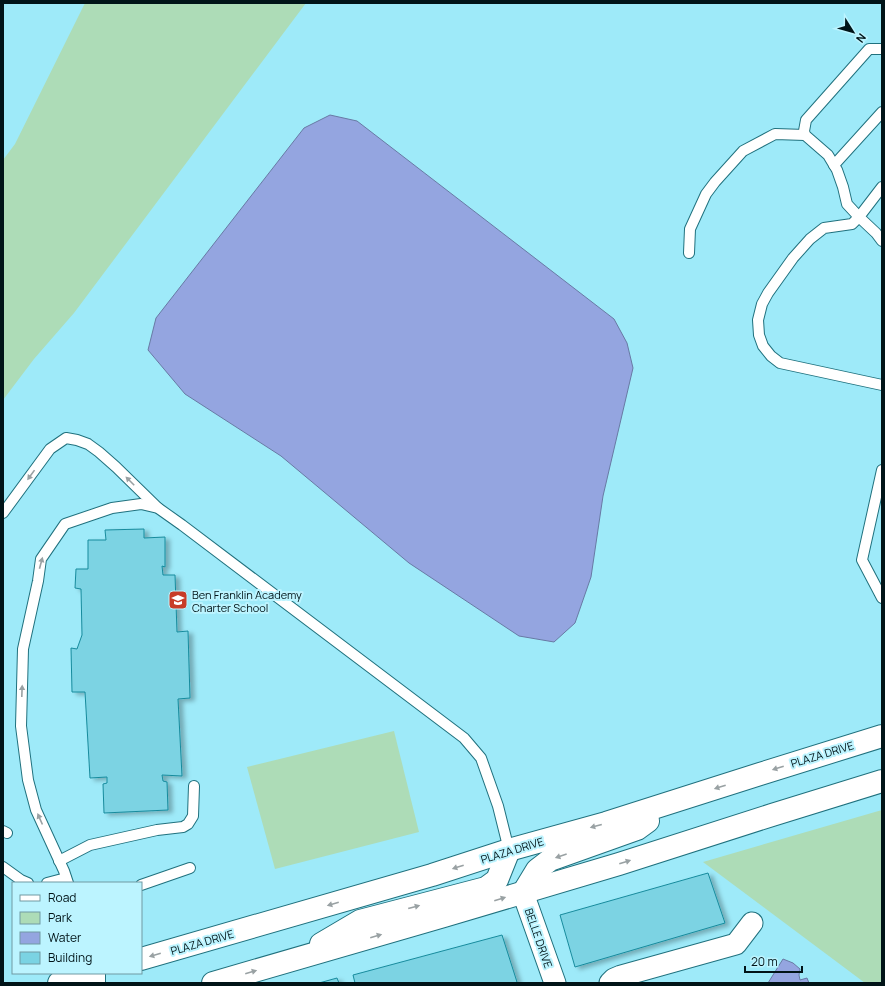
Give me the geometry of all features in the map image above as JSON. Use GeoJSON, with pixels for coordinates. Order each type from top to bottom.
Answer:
{"type":"FeatureCollection","features":[{"type":"Feature","properties":{"kind":"street","name":"PLAZA DRIVE"},"geometry":{"type":"LineString","coordinates":[[142,959],[432,875],[508,850],[606,824],[882,736]]}},
{"type":"Feature","properties":{"kind":"street"},"geometry":{"type":"LineString","coordinates":[[213,983],[619,864],[786,810],[882,781]]}},
{"type":"Feature","properties":{"kind":"street"},"geometry":{"type":"LineString","coordinates":[[524,892],[537,870],[550,860],[637,829],[670,803]]}},
{"type":"Feature","properties":{"kind":"street"},"geometry":{"type":"LineString","coordinates":[[290,961],[360,921],[486,888],[497,880],[508,850]]}},
{"type":"Feature","properties":{"kind":"street","name":"BELLE DRIVE"},"geometry":{"type":"LineString","coordinates":[[524,892],[553,983]]}},
{"type":"Feature","properties":{"kind":"street"},"geometry":{"type":"LineString","coordinates":[[610,983],[614,979],[621,976],[736,944],[752,924]]}},
{"type":"Feature","properties":{"kind":"street"},"geometry":{"type":"LineString","coordinates":[[59,983],[88,974]]}},
{"type":"Feature","properties":{"kind":"lane"},"geometry":{"type":"LineString","coordinates":[[805,135],[804,130],[806,120],[869,49],[882,49]]}},
{"type":"Feature","properties":{"kind":"lane"},"geometry":{"type":"LineString","coordinates":[[834,165],[882,112]]}},
{"type":"Feature","properties":{"kind":"lane"},"geometry":{"type":"LineString","coordinates":[[688,254],[690,229],[706,194],[743,151],[775,134],[805,135],[828,155],[837,170],[847,204],[882,241]]}},
{"type":"Feature","properties":{"kind":"lane"},"geometry":{"type":"LineString","coordinates":[[882,187],[852,224],[824,228],[810,239],[768,292],[762,304],[758,320],[759,335],[763,346],[771,356],[780,363],[882,385]]}},
{"type":"Feature","properties":{"kind":"lane"},"geometry":{"type":"LineString","coordinates":[[3,514],[50,449],[66,438],[88,444],[116,467],[158,508],[464,738],[481,758],[498,806],[508,850]]}},
{"type":"Feature","properties":{"kind":"lane"},"geometry":{"type":"LineString","coordinates":[[882,470],[877,513],[862,560],[882,598]]}},
{"type":"Feature","properties":{"kind":"lane"},"geometry":{"type":"LineString","coordinates":[[57,882],[67,881],[36,810],[28,780],[21,726],[23,649],[38,581],[41,560],[65,524],[112,508],[141,504],[158,508]]}},
{"type":"Feature","properties":{"kind":"lane"},"geometry":{"type":"LineString","coordinates":[[58,858],[90,845],[157,830],[182,827],[188,824],[193,816],[194,786]]}},
{"type":"Feature","properties":{"kind":"lane"},"geometry":{"type":"LineString","coordinates":[[142,885],[190,868]]}},
{"type":"Feature","properties":{"kind":"lane"},"geometry":{"type":"LineString","coordinates":[[4,870],[26,882]]}},
{"type":"Feature","properties":{"kind":"green space"},"geometry":{"type":"Polygon","coordinates":[[[85,3],[306,3],[74,313],[34,359],[3,400],[3,160],[15,144],[85,3]]]}},
{"type":"Feature","properties":{"kind":"green space"},"geometry":{"type":"Polygon","coordinates":[[[394,731],[419,832],[275,869],[247,767],[394,731]]]}},
{"type":"Feature","properties":{"kind":"green space"},"geometry":{"type":"Polygon","coordinates":[[[882,810],[882,983],[865,983],[703,862],[882,810]]]}},
{"type":"Feature","properties":{"kind":"water"},"geometry":{"type":"Polygon","coordinates":[[[330,115],[357,121],[614,319],[627,343],[633,368],[603,496],[591,577],[575,623],[554,642],[519,636],[409,563],[281,456],[185,394],[148,350],[156,318],[304,128],[330,115]]]}},
{"type":"Feature","properties":{"kind":"water"},"geometry":{"type":"Polygon","coordinates":[[[783,959],[793,963],[800,969],[800,980],[807,978],[809,983],[768,983],[783,959]]]}},
{"type":"Feature","properties":{"kind":"building"},"geometry":{"type":"Polygon","coordinates":[[[144,529],[144,538],[165,537],[165,567],[162,566],[163,575],[175,575],[177,632],[188,631],[190,698],[178,699],[182,776],[162,775],[163,781],[167,782],[168,810],[104,813],[103,784],[107,783],[107,777],[90,778],[85,692],[72,692],[71,648],[77,649],[82,635],[81,589],[75,588],[76,569],[88,569],[88,540],[106,540],[105,530],[144,529]]]}},
{"type":"Feature","properties":{"kind":"building"},"geometry":{"type":"Polygon","coordinates":[[[708,873],[725,923],[575,967],[560,915],[708,873]]]}},
{"type":"Feature","properties":{"kind":"building"},"geometry":{"type":"Polygon","coordinates":[[[502,935],[517,982],[514,983],[355,983],[353,975],[502,935]]]}},
{"type":"Feature","properties":{"kind":"building"},"geometry":{"type":"Polygon","coordinates":[[[337,978],[339,983],[319,983],[337,978]]]}},
{"type":"Feature","properties":{"kind":"place","name":"Ben Franklin Academy Charter School"},"geometry":{"type":"Point","coordinates":[178,600]}}]}
